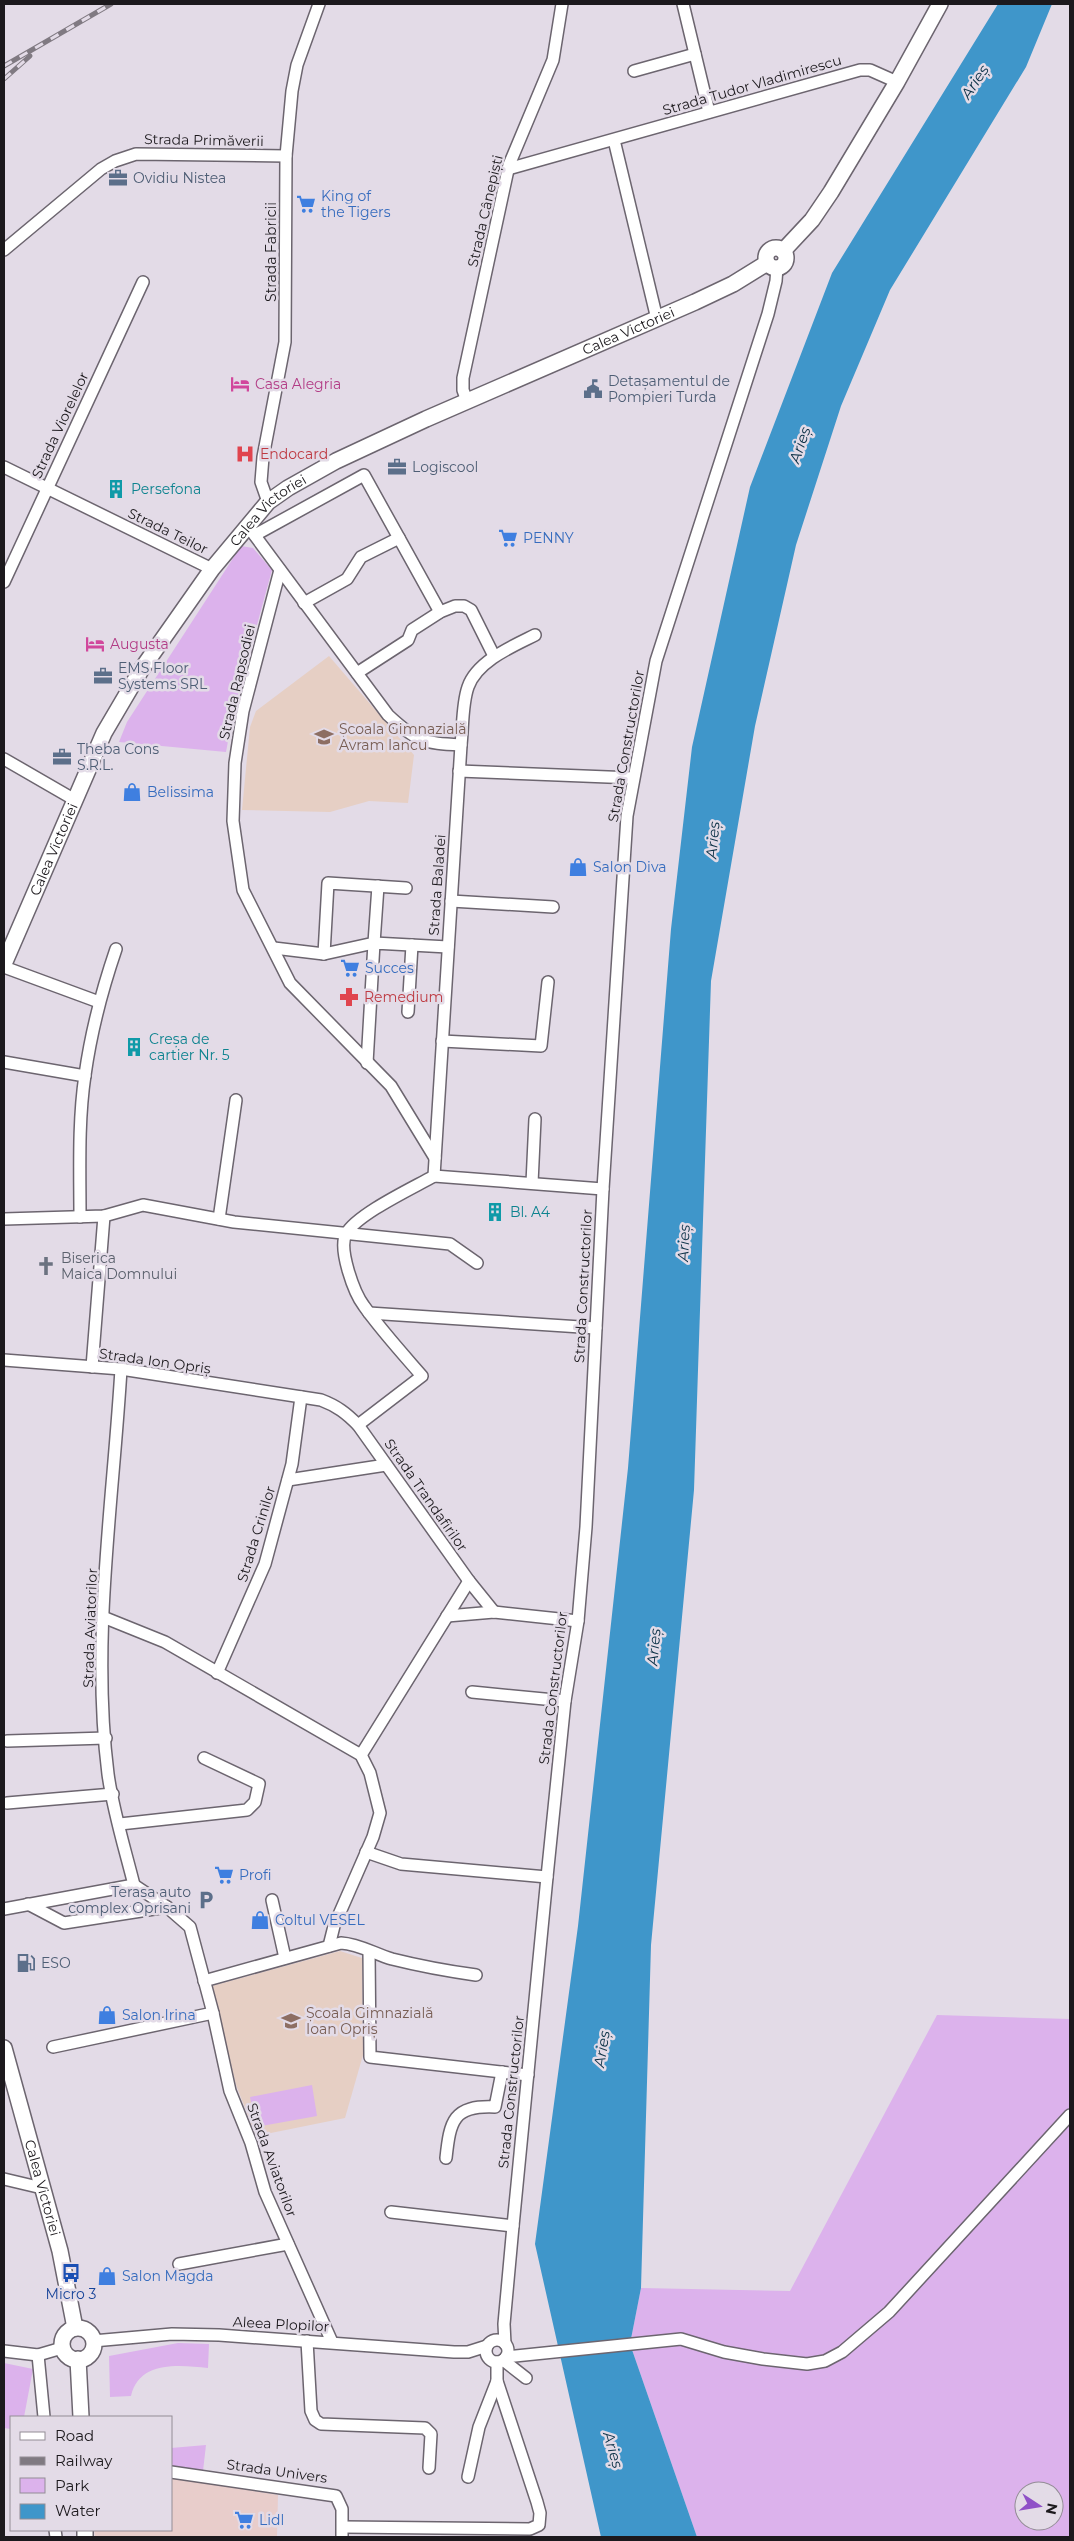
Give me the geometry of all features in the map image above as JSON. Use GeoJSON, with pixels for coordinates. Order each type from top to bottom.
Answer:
{"type":"FeatureCollection","features":[{"type":"Feature","properties":{"kind":"main road"},"geometry":{"type":"LineString","coordinates":[[772,265],[785,261],[783,251],[812,220],[897,82],[940,4]]}},
{"type":"Feature","properties":{"kind":"main road","name":"Calea Victoriei"},"geometry":{"type":"LineString","coordinates":[[4,965],[104,733],[141,670],[212,569],[251,530],[268,502],[288,488],[336,461],[656,319],[772,265]]}},
{"type":"Feature","properties":{"kind":"main road","name":"Calea Victoriei"},"geometry":{"type":"LineString","coordinates":[[4,2048],[60,2251],[75,2328]]}},
{"type":"Feature","properties":{"kind":"main road"},"geometry":{"type":"LineString","coordinates":[[75,2328],[89,2332],[93,2341],[91,2351],[78,2360],[68,2356],[62,2348],[66,2333],[75,2328]]}},
{"type":"Feature","properties":{"kind":"main road"},"geometry":{"type":"LineString","coordinates":[[78,2360],[81,2416]]}},
{"type":"Feature","properties":{"kind":"street","name":"Strada Fabricii"},"geometry":{"type":"LineString","coordinates":[[268,502],[261,482],[263,456],[285,342],[286,156],[292,91],[297,65],[319,4]]}},
{"type":"Feature","properties":{"kind":"street","name":"Strada Cânepiști"},"geometry":{"type":"LineString","coordinates":[[468,401],[463,390],[463,378],[508,169],[553,60],[562,4]]}},
{"type":"Feature","properties":{"kind":"street"},"geometry":{"type":"LineString","coordinates":[[683,4],[709,112]]}},
{"type":"Feature","properties":{"kind":"street"},"geometry":{"type":"LineString","coordinates":[[634,71],[695,54]]}},
{"type":"Feature","properties":{"kind":"street","name":"Strada Tudor Vladimirescu"},"geometry":{"type":"LineString","coordinates":[[508,169],[860,70],[870,70],[897,82]]}},
{"type":"Feature","properties":{"kind":"street"},"geometry":{"type":"LineString","coordinates":[[614,140],[656,319]]}},
{"type":"Feature","properties":{"kind":"street","name":"Strada Primăverii"},"geometry":{"type":"LineString","coordinates":[[4,250],[101,169],[115,161],[136,154],[286,156]]}},
{"type":"Feature","properties":{"kind":"street","name":"Strada Constructorilor"},"geometry":{"type":"LineString","coordinates":[[505,2344],[504,2324],[546,1877],[565,1701],[578,1621],[586,1527],[603,1189],[627,816],[632,778],[656,661],[768,314],[776,281],[772,265]]}},
{"type":"Feature","properties":{"kind":"street","name":"Strada Viorelelor"},"geometry":{"type":"LineString","coordinates":[[4,582],[143,282]]}},
{"type":"Feature","properties":{"kind":"street","name":"Strada Teilor"},"geometry":{"type":"LineString","coordinates":[[4,467],[212,569]]}},
{"type":"Feature","properties":{"kind":"street"},"geometry":{"type":"LineString","coordinates":[[440,612],[364,475],[251,530],[388,715],[410,735],[427,743],[461,746]]}},
{"type":"Feature","properties":{"kind":"street"},"geometry":{"type":"LineString","coordinates":[[304,603],[347,580],[361,557],[399,538]]}},
{"type":"Feature","properties":{"kind":"street","name":"Strada Rapsodiei"},"geometry":{"type":"LineString","coordinates":[[280,570],[243,711],[235,763],[233,809],[243,890],[274,948],[290,983],[366,1063],[391,1086],[435,1158]]}},
{"type":"Feature","properties":{"kind":"street"},"geometry":{"type":"LineString","coordinates":[[357,673],[408,640],[412,630],[440,612],[455,606],[464,606],[471,610],[494,656],[535,635]]}},
{"type":"Feature","properties":{"kind":"street","name":"Strada Baladei"},"geometry":{"type":"LineString","coordinates":[[434,1176],[461,746],[468,686],[494,656]]}},
{"type":"Feature","properties":{"kind":"street"},"geometry":{"type":"LineString","coordinates":[[4,759],[75,800]]}},
{"type":"Feature","properties":{"kind":"street"},"geometry":{"type":"LineString","coordinates":[[459,771],[632,778]]}},
{"type":"Feature","properties":{"kind":"street"},"geometry":{"type":"LineString","coordinates":[[324,954],[328,883],[406,888]]}},
{"type":"Feature","properties":{"kind":"street"},"geometry":{"type":"LineString","coordinates":[[366,1063],[378,886]]}},
{"type":"Feature","properties":{"kind":"street"},"geometry":{"type":"LineString","coordinates":[[451,901],[553,907]]}},
{"type":"Feature","properties":{"kind":"street"},"geometry":{"type":"LineString","coordinates":[[274,948],[324,954],[374,943],[448,948]]}},
{"type":"Feature","properties":{"kind":"street"},"geometry":{"type":"LineString","coordinates":[[408,1012],[412,945]]}},
{"type":"Feature","properties":{"kind":"street"},"geometry":{"type":"LineString","coordinates":[[80,1217],[80,1149],[85,1076],[99,1002],[116,949]]}},
{"type":"Feature","properties":{"kind":"street"},"geometry":{"type":"LineString","coordinates":[[4,965],[99,1002]]}},
{"type":"Feature","properties":{"kind":"street"},"geometry":{"type":"LineString","coordinates":[[442,1041],[541,1046],[548,982]]}},
{"type":"Feature","properties":{"kind":"street"},"geometry":{"type":"LineString","coordinates":[[4,1062],[85,1076]]}},
{"type":"Feature","properties":{"kind":"street"},"geometry":{"type":"LineString","coordinates":[[219,1219],[236,1100]]}},
{"type":"Feature","properties":{"kind":"street"},"geometry":{"type":"LineString","coordinates":[[532,1183],[535,1118]]}},
{"type":"Feature","properties":{"kind":"street"},"geometry":{"type":"LineString","coordinates":[[358,1425],[422,1376],[362,1304],[344,1256],[343,1244],[346,1235],[362,1218],[434,1176],[603,1189]]}},
{"type":"Feature","properties":{"kind":"street"},"geometry":{"type":"LineString","coordinates":[[4,1219],[104,1216],[143,1205],[219,1219],[346,1235],[450,1244],[477,1263]]}},
{"type":"Feature","properties":{"kind":"street"},"geometry":{"type":"LineString","coordinates":[[92,1367],[104,1216]]}},
{"type":"Feature","properties":{"kind":"street"},"geometry":{"type":"LineString","coordinates":[[369,1313],[596,1328]]}},
{"type":"Feature","properties":{"kind":"street","name":"Strada Ion Opriș"},"geometry":{"type":"LineString","coordinates":[[4,1360],[121,1369],[301,1397]]}},
{"type":"Feature","properties":{"kind":"street","name":"Strada Aviatorilor"},"geometry":{"type":"LineString","coordinates":[[121,1369],[103,1617],[101,1673],[108,1775],[134,1885],[167,1907],[190,1927],[213,2013],[230,2091],[251,2143],[265,2192],[332,2342]]}},
{"type":"Feature","properties":{"kind":"street","name":"Strada Trandafirilor"},"geometry":{"type":"LineString","coordinates":[[301,1397],[333,1404],[345,1412],[358,1425],[468,1581],[494,1612]]}},
{"type":"Feature","properties":{"kind":"street","name":"Strada Crinilor"},"geometry":{"type":"LineString","coordinates":[[218,1673],[266,1564],[288,1480],[301,1397]]}},
{"type":"Feature","properties":{"kind":"street"},"geometry":{"type":"LineString","coordinates":[[288,1480],[386,1465]]}},
{"type":"Feature","properties":{"kind":"street"},"geometry":{"type":"LineString","coordinates":[[361,1755],[468,1581]]}},
{"type":"Feature","properties":{"kind":"street"},"geometry":{"type":"LineString","coordinates":[[447,1616],[494,1612],[578,1621]]}},
{"type":"Feature","properties":{"kind":"street"},"geometry":{"type":"LineString","coordinates":[[103,1617],[165,1642],[361,1755],[370,1773],[380,1812],[366,1852],[334,1926],[329,1946]]}},
{"type":"Feature","properties":{"kind":"street"},"geometry":{"type":"LineString","coordinates":[[472,1692],[565,1701]]}},
{"type":"Feature","properties":{"kind":"street"},"geometry":{"type":"LineString","coordinates":[[7,1741],[106,1738]]}},
{"type":"Feature","properties":{"kind":"street"},"geometry":{"type":"LineString","coordinates":[[120,1824],[247,1810],[255,1802],[259,1784],[204,1758]]}},
{"type":"Feature","properties":{"kind":"street"},"geometry":{"type":"LineString","coordinates":[[7,1803],[113,1794]]}},
{"type":"Feature","properties":{"kind":"street"},"geometry":{"type":"LineString","coordinates":[[366,1852],[401,1864],[546,1877]]}},
{"type":"Feature","properties":{"kind":"street"},"geometry":{"type":"LineString","coordinates":[[4,1909],[134,1885]]}},
{"type":"Feature","properties":{"kind":"street"},"geometry":{"type":"LineString","coordinates":[[272,1900],[285,1958]]}},
{"type":"Feature","properties":{"kind":"street"},"geometry":{"type":"LineString","coordinates":[[28,1904],[64,1923],[167,1907]]}},
{"type":"Feature","properties":{"kind":"street"},"geometry":{"type":"LineString","coordinates":[[204,1981],[341,1943],[354,1944],[369,1951],[422,1967],[476,1975]]}},
{"type":"Feature","properties":{"kind":"street"},"geometry":{"type":"LineString","coordinates":[[369,1951],[370,2057],[528,2075]]}},
{"type":"Feature","properties":{"kind":"street"},"geometry":{"type":"LineString","coordinates":[[53,2047],[213,2013]]}},
{"type":"Feature","properties":{"kind":"street"},"geometry":{"type":"LineString","coordinates":[[446,2158],[449,2129],[455,2118],[470,2108],[495,2108],[502,2072]]}},
{"type":"Feature","properties":{"kind":"street"},"geometry":{"type":"LineString","coordinates":[[499,2360],[534,2354],[681,2339],[724,2352],[762,2359],[807,2364],[825,2361],[842,2352],[889,2312],[1070,2114]]}},
{"type":"Feature","properties":{"kind":"street"},"geometry":{"type":"LineString","coordinates":[[4,2179],[42,2188]]}},
{"type":"Feature","properties":{"kind":"street"},"geometry":{"type":"LineString","coordinates":[[391,2212],[513,2226]]}},
{"type":"Feature","properties":{"kind":"street"},"geometry":{"type":"LineString","coordinates":[[179,2264],[288,2244]]}},
{"type":"Feature","properties":{"kind":"street","name":"Strada Constructorilor"},"geometry":{"type":"LineString","coordinates":[[490,2344],[504,2324]]}},
{"type":"Feature","properties":{"kind":"street","name":"Aleea Plopilor"},"geometry":{"type":"LineString","coordinates":[[93,2341],[172,2334],[332,2342],[468,2352],[499,2360]]}},
{"type":"Feature","properties":{"kind":"street"},"geometry":{"type":"LineString","coordinates":[[307,2341],[311,2411],[315,2420],[321,2424],[425,2428],[431,2434],[430,2468]]}},
{"type":"Feature","properties":{"kind":"street"},"geometry":{"type":"LineString","coordinates":[[468,2477],[479,2427],[497,2381],[499,2360],[508,2351],[505,2344],[500,2341],[490,2344],[486,2354],[499,2360],[526,2378]]}},
{"type":"Feature","properties":{"kind":"street","name":"Aleea Plopilor"},"geometry":{"type":"LineString","coordinates":[[468,2352],[490,2344]]}},
{"type":"Feature","properties":{"kind":"street"},"geometry":{"type":"LineString","coordinates":[[4,2351],[38,2355],[62,2348]]}},
{"type":"Feature","properties":{"kind":"street"},"geometry":{"type":"LineString","coordinates":[[38,2355],[44,2416]]}},
{"type":"Feature","properties":{"kind":"street"},"geometry":{"type":"LineString","coordinates":[[342,2532],[530,2529],[538,2525],[540,2513],[537,2502],[497,2381]]}},
{"type":"Feature","properties":{"kind":"street","name":"Strada Univers"},"geometry":{"type":"LineString","coordinates":[[172,2472],[336,2496],[342,2509],[342,2532]]}},
{"type":"Feature","properties":{"kind":"shaded area","name":"Școala Gimnazială Avram Iancu"},"geometry":{"type":"Polygon","coordinates":[[[329,656],[414,755],[408,803],[369,801],[330,812],[242,810],[250,727],[256,711],[329,656]]]}},
{"type":"Feature","properties":{"kind":"shaded area","name":"Școala Gimnazială Ioan Opriș"},"geometry":{"type":"Polygon","coordinates":[[[340,1951],[362,1958],[363,2055],[345,2118],[256,2136],[236,2085],[212,1986],[340,1951]]]}},
{"type":"Feature","properties":{"kind":"shaded area"},"geometry":{"type":"Polygon","coordinates":[[[172,2477],[278,2495],[277,2537],[95,2537],[94,2531],[172,2531],[172,2477]]]}},
{"type":"Feature","properties":{"kind":"green space"},"geometry":{"type":"Polygon","coordinates":[[[241,546],[253,548],[272,570],[234,709],[226,752],[119,742],[127,722],[241,546]]]}},
{"type":"Feature","properties":{"kind":"green space"},"geometry":{"type":"Polygon","coordinates":[[[937,2015],[1070,2019],[1070,2537],[697,2537],[630,2344],[641,2288],[790,2291],[937,2015]]]}},
{"type":"Feature","properties":{"kind":"green space"},"geometry":{"type":"Polygon","coordinates":[[[312,2085],[317,2116],[256,2127],[250,2097],[312,2085]]]}},
{"type":"Feature","properties":{"kind":"green space"},"geometry":{"type":"Polygon","coordinates":[[[178,2343],[209,2344],[208,2368],[162,2367],[142,2376],[135,2384],[131,2396],[110,2397],[109,2356],[178,2343]]]}},
{"type":"Feature","properties":{"kind":"green space"},"geometry":{"type":"Polygon","coordinates":[[[4,2363],[33,2369],[24,2416],[10,2416],[10,2429],[4,2428],[4,2363]]]}},
{"type":"Feature","properties":{"kind":"green space"},"geometry":{"type":"Polygon","coordinates":[[[206,2445],[203,2471],[172,2467],[172,2448],[206,2445]]]}},
{"type":"Feature","properties":{"kind":"water","name":"Arieș"},"geometry":{"type":"Polygon","coordinates":[[[998,4],[1052,4],[1026,67],[890,290],[841,406],[796,545],[755,726],[711,981],[694,1490],[651,1945],[641,2288],[630,2344],[697,2537],[601,2537],[535,2244],[578,1926],[628,1468],[671,929],[692,747],[750,487],[832,273],[998,4]]]}},
{"type":"Feature","properties":{"kind":"railway"},"geometry":{"type":"LineString","coordinates":[[4,66],[111,4]]}},
{"type":"Feature","properties":{"kind":"railway"},"geometry":{"type":"LineString","coordinates":[[4,79],[30,56]]}},
{"type":"Feature","properties":{"kind":"place","name":"Ovidiu Nistea"},"geometry":{"type":"Point","coordinates":[118,178]}},
{"type":"Feature","properties":{"kind":"place","name":"King of the Tigers"},"geometry":{"type":"Point","coordinates":[306,204]}},
{"type":"Feature","properties":{"kind":"place","name":"Casa Alegria"},"geometry":{"type":"Point","coordinates":[240,384]}},
{"type":"Feature","properties":{"kind":"place","name":"Detașamentul de Pompieri Turda"},"geometry":{"type":"Point","coordinates":[593,389]}},
{"type":"Feature","properties":{"kind":"place","name":"Endocard"},"geometry":{"type":"Point","coordinates":[245,454]}},
{"type":"Feature","properties":{"kind":"place","name":"Logiscool"},"geometry":{"type":"Point","coordinates":[397,467]}},
{"type":"Feature","properties":{"kind":"place","name":"Persefona"},"geometry":{"type":"Point","coordinates":[116,489]}},
{"type":"Feature","properties":{"kind":"place","name":"PENNY"},"geometry":{"type":"Point","coordinates":[508,538]}},
{"type":"Feature","properties":{"kind":"place","name":"Augusta"},"geometry":{"type":"Point","coordinates":[95,644]}},
{"type":"Feature","properties":{"kind":"place","name":"EMS Floor Systems SRL"},"geometry":{"type":"Point","coordinates":[103,676]}},
{"type":"Feature","properties":{"kind":"place","name":"Școala Gimnazială Avram Iancu"},"geometry":{"type":"Point","coordinates":[324,737]}},
{"type":"Feature","properties":{"kind":"place","name":"Theba Cons S.R.L."},"geometry":{"type":"Point","coordinates":[62,757]}},
{"type":"Feature","properties":{"kind":"place","name":"Belissima"},"geometry":{"type":"Point","coordinates":[132,792]}},
{"type":"Feature","properties":{"kind":"place","name":"Salon Diva"},"geometry":{"type":"Point","coordinates":[578,867]}},
{"type":"Feature","properties":{"kind":"place","name":"Succes"},"geometry":{"type":"Point","coordinates":[350,968]}},
{"type":"Feature","properties":{"kind":"place","name":"Remedium"},"geometry":{"type":"Point","coordinates":[349,997]}},
{"type":"Feature","properties":{"kind":"place","name":"Creșa de cartier Nr. 5"},"geometry":{"type":"Point","coordinates":[134,1047]}},
{"type":"Feature","properties":{"kind":"place","name":"Bl. A4"},"geometry":{"type":"Point","coordinates":[495,1212]}},
{"type":"Feature","properties":{"kind":"place","name":"Biserica Maica Domnului"},"geometry":{"type":"Point","coordinates":[46,1266]}},
{"type":"Feature","properties":{"kind":"place","name":"Profi"},"geometry":{"type":"Point","coordinates":[224,1875]}},
{"type":"Feature","properties":{"kind":"place","name":"Terasa auto complex Oprisani"},"geometry":{"type":"Point","coordinates":[206,1900]}},
{"type":"Feature","properties":{"kind":"place","name":"Coltul VESEL"},"geometry":{"type":"Point","coordinates":[260,1920]}},
{"type":"Feature","properties":{"kind":"place","name":"ESO"},"geometry":{"type":"Point","coordinates":[26,1963]}},
{"type":"Feature","properties":{"kind":"place","name":"Salon Irina"},"geometry":{"type":"Point","coordinates":[107,2015]}},
{"type":"Feature","properties":{"kind":"place","name":"Școala Gimnazială Ioan Opriș"},"geometry":{"type":"Point","coordinates":[291,2021]}},
{"type":"Feature","properties":{"kind":"place","name":"Micro 3"},"geometry":{"type":"Point","coordinates":[71,2273]}},
{"type":"Feature","properties":{"kind":"place","name":"Salon Magda"},"geometry":{"type":"Point","coordinates":[107,2276]}},
{"type":"Feature","properties":{"kind":"place","name":"Lidl"},"geometry":{"type":"Point","coordinates":[244,2520]}}]}
